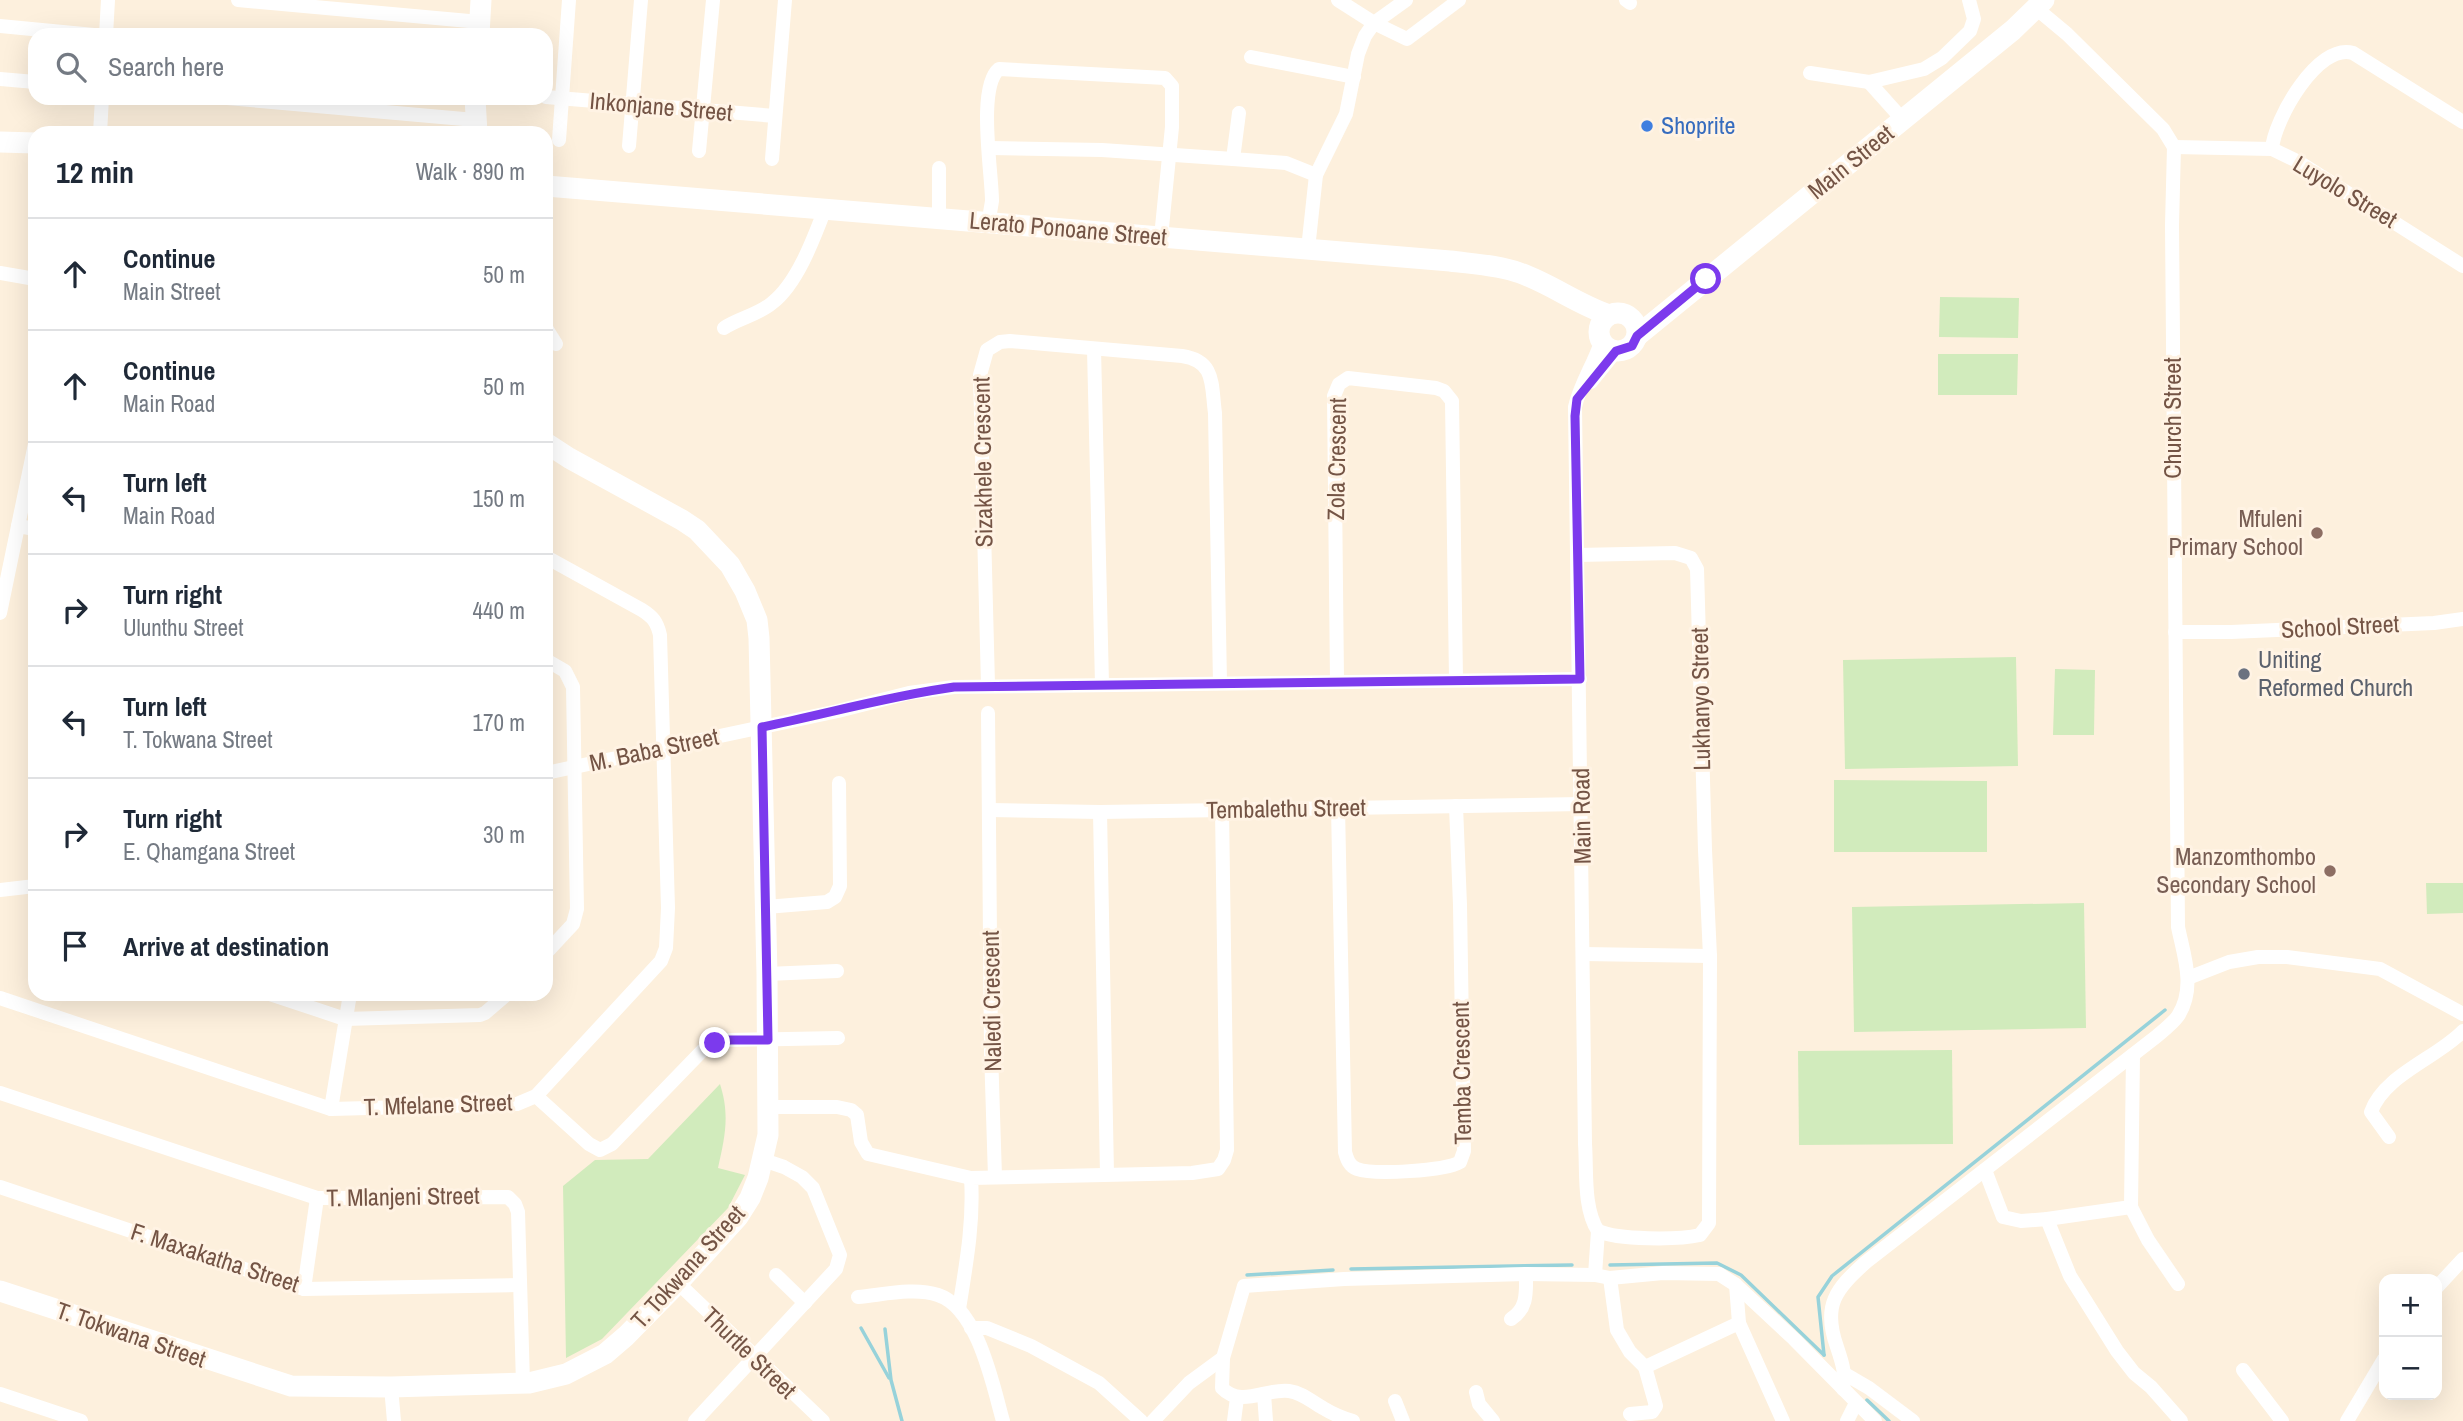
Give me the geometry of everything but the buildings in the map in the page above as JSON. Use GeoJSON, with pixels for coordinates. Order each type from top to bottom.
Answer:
{"type":"FeatureCollection","features":[{"type":"Feature","properties":{"kind":"street"},"geometry":{"type":"LineString","coordinates":[[106,28],[108,0]]}},
{"type":"Feature","properties":{"kind":"street"},"geometry":{"type":"LineString","coordinates":[[238,0],[471,28]]}},
{"type":"Feature","properties":{"kind":"street"},"geometry":{"type":"LineString","coordinates":[[479,28],[481,0]]}},
{"type":"Feature","properties":{"kind":"street"},"geometry":{"type":"LineString","coordinates":[[559,139],[569,0]]}},
{"type":"Feature","properties":{"kind":"street"},"geometry":{"type":"LineString","coordinates":[[629,146],[641,0]]}},
{"type":"Feature","properties":{"kind":"street"},"geometry":{"type":"LineString","coordinates":[[699,151],[713,0]]}},
{"type":"Feature","properties":{"kind":"street"},"geometry":{"type":"LineString","coordinates":[[772,159],[785,0]]}},
{"type":"Feature","properties":{"kind":"street"},"geometry":{"type":"LineString","coordinates":[[1338,0],[1374,23],[1409,39],[1459,0]]}},
{"type":"Feature","properties":{"kind":"street"},"geometry":{"type":"LineString","coordinates":[[1308,249],[1315,175],[1346,114],[1358,54],[1365,36],[1374,23],[1406,0]]}},
{"type":"Feature","properties":{"kind":"street"},"geometry":{"type":"LineString","coordinates":[[1810,73],[1869,82],[1924,69],[1942,58],[1970,31],[1974,19],[1969,0]]}},
{"type":"Feature","properties":{"kind":"street"},"geometry":{"type":"LineString","coordinates":[[2041,4],[2067,34],[2163,130],[2174,147]]}},
{"type":"Feature","properties":{"kind":"street","name":"Main Street"},"geometry":{"type":"LineString","coordinates":[[1635,327],[1663,313],[1903,120],[2041,4]]}},
{"type":"Feature","properties":{"kind":"street"},"geometry":{"type":"LineString","coordinates":[[0,26],[28,29]]}},
{"type":"Feature","properties":{"kind":"street"},"geometry":{"type":"LineString","coordinates":[[2272,149],[2276,129],[2301,86],[2319,62],[2341,51],[2353,53],[2463,122]]}},
{"type":"Feature","properties":{"kind":"street"},"geometry":{"type":"LineString","coordinates":[[1251,57],[1354,77]]}},
{"type":"Feature","properties":{"kind":"street"},"geometry":{"type":"LineString","coordinates":[[989,223],[992,202],[987,128],[988,103],[994,73],[999,69],[1040,70],[1165,78],[1172,86],[1172,110],[1161,237]]}},
{"type":"Feature","properties":{"kind":"street"},"geometry":{"type":"LineString","coordinates":[[0,79],[28,81]]}},
{"type":"Feature","properties":{"kind":"street"},"geometry":{"type":"LineString","coordinates":[[1869,82],[1903,120]]}},
{"type":"Feature","properties":{"kind":"street","name":"Inkonjane Street"},"geometry":{"type":"LineString","coordinates":[[553,97],[775,116]]}},
{"type":"Feature","properties":{"kind":"street"},"geometry":{"type":"LineString","coordinates":[[100,126],[102,105]]}},
{"type":"Feature","properties":{"kind":"street"},"geometry":{"type":"LineString","coordinates":[[283,105],[450,126]]}},
{"type":"Feature","properties":{"kind":"street"},"geometry":{"type":"LineString","coordinates":[[474,126],[475,105]]}},
{"type":"Feature","properties":{"kind":"street"},"geometry":{"type":"LineString","coordinates":[[1233,159],[1239,113]]}},
{"type":"Feature","properties":{"kind":"street"},"geometry":{"type":"LineString","coordinates":[[0,142],[28,144]]}},
{"type":"Feature","properties":{"kind":"street","name":"Luyolo Street"},"geometry":{"type":"LineString","coordinates":[[2174,147],[2272,149],[2297,161],[2463,265]]}},
{"type":"Feature","properties":{"kind":"street","name":"Church Street"},"geometry":{"type":"LineString","coordinates":[[2174,147],[2172,225],[2178,927],[2188,978]]}},
{"type":"Feature","properties":{"kind":"street"},"geometry":{"type":"LineString","coordinates":[[990,148],[1102,150],[1286,163],[1315,175]]}},
{"type":"Feature","properties":{"kind":"street"},"geometry":{"type":"LineString","coordinates":[[939,168],[939,219]]}},
{"type":"Feature","properties":{"kind":"street","name":"Lerato Ponoane Street"},"geometry":{"type":"LineString","coordinates":[[553,187],[1450,261],[1505,268],[1541,282],[1580,305],[1606,335]]}},
{"type":"Feature","properties":{"kind":"street"},"geometry":{"type":"LineString","coordinates":[[724,328],[773,303],[807,253],[825,209]]}},
{"type":"Feature","properties":{"kind":"street"},"geometry":{"type":"LineString","coordinates":[[0,273],[28,278]]}},
{"type":"Feature","properties":{"kind":"street"},"geometry":{"type":"LineString","coordinates":[[1620,313],[1635,327],[1632,346],[1606,335],[1620,313]]}},
{"type":"Feature","properties":{"kind":"street","name":"Main Road"},"geometry":{"type":"LineString","coordinates":[[1595,1275],[1598,1231],[1593,1223],[1590,1206],[1585,1144],[1577,399],[1606,335]]}},
{"type":"Feature","properties":{"kind":"street"},"geometry":{"type":"LineString","coordinates":[[553,339],[556,344]]}},
{"type":"Feature","properties":{"kind":"street","name":"Sizakhele Crescent"},"geometry":{"type":"LineString","coordinates":[[988,685],[980,375],[987,350],[1000,342],[1191,357],[1201,361],[1210,373],[1215,413],[1220,682]]}},
{"type":"Feature","properties":{"kind":"street"},"geometry":{"type":"LineString","coordinates":[[1094,349],[1102,684]]}},
{"type":"Feature","properties":{"kind":"street","name":"Zola Crescent"},"geometry":{"type":"LineString","coordinates":[[1337,680],[1334,396],[1339,384],[1348,379],[1436,388],[1444,391],[1452,401],[1456,680]]}},
{"type":"Feature","properties":{"kind":"street","name":"T. Tokwana Street"},"geometry":{"type":"LineString","coordinates":[[0,1291],[280,1384],[308,1387],[391,1387],[523,1383],[566,1374],[605,1353],[626,1336],[678,1283],[738,1217],[750,1198],[763,1160],[768,1135],[769,1107],[762,727],[757,620],[746,591],[730,565],[697,530],[553,448]]}},
{"type":"Feature","properties":{"kind":"street"},"geometry":{"type":"LineString","coordinates":[[0,612],[28,478]]}},
{"type":"Feature","properties":{"kind":"street"},"geometry":{"type":"LineString","coordinates":[[18,526],[28,528]]}},
{"type":"Feature","properties":{"kind":"street","name":"Lukhanyo Street"},"geometry":{"type":"LineString","coordinates":[[1577,555],[1675,553],[1691,558],[1697,569],[1710,956],[1709,1223],[1700,1235],[1685,1237],[1612,1236],[1598,1231]]}},
{"type":"Feature","properties":{"kind":"street","name":"T. Mfelane Street"},"geometry":{"type":"LineString","coordinates":[[0,998],[331,1109],[517,1104],[536,1096],[665,955],[668,908],[660,635],[653,617],[553,561]]}},
{"type":"Feature","properties":{"kind":"street","name":"School Street"},"geometry":{"type":"LineString","coordinates":[[2175,632],[2434,623],[2463,618]]}},
{"type":"Feature","properties":{"kind":"street"},"geometry":{"type":"LineString","coordinates":[[553,664],[565,671],[572,687],[577,909],[573,924],[553,945]]}},
{"type":"Feature","properties":{"kind":"street","name":"M. Baba Street"},"geometry":{"type":"LineString","coordinates":[[553,772],[838,711],[909,693],[954,687],[1337,680],[1580,679]]}},
{"type":"Feature","properties":{"kind":"street","name":"Naledi Crescent"},"geometry":{"type":"LineString","coordinates":[[988,713],[995,1177]]}},
{"type":"Feature","properties":{"kind":"street"},"geometry":{"type":"LineString","coordinates":[[766,906],[827,902],[835,897],[840,886],[839,783]]}},
{"type":"Feature","properties":{"kind":"street","name":"Tembalethu Street"},"geometry":{"type":"LineString","coordinates":[[990,810],[1100,812],[1582,804]]}},
{"type":"Feature","properties":{"kind":"street","name":"Temba Crescent"},"geometry":{"type":"LineString","coordinates":[[1338,807],[1345,1152],[1350,1165],[1356,1169],[1385,1171],[1447,1167],[1460,1162],[1464,1151],[1456,806]]}},
{"type":"Feature","properties":{"kind":"street"},"geometry":{"type":"LineString","coordinates":[[769,1107],[837,1107],[851,1110],[857,1115],[861,1142],[868,1154],[971,1178],[1218,1169],[1227,1150],[1222,810]]}},
{"type":"Feature","properties":{"kind":"street"},"geometry":{"type":"LineString","coordinates":[[1100,812],[1107,1174]]}},
{"type":"Feature","properties":{"kind":"street"},"geometry":{"type":"LineString","coordinates":[[0,890],[28,887]]}},
{"type":"Feature","properties":{"kind":"street"},"geometry":{"type":"LineString","coordinates":[[1583,954],[1710,956]]}},
{"type":"Feature","properties":{"kind":"street"},"geometry":{"type":"LineString","coordinates":[[1875,1421],[1856,1403],[1844,1382],[1830,1321],[1830,1310],[1839,1289],[1866,1262],[2133,1055],[2177,1016],[2186,999],[2188,978],[2229,962],[2258,957],[2287,957],[2353,965],[2380,969],[2463,1014]]}},
{"type":"Feature","properties":{"kind":"street"},"geometry":{"type":"LineString","coordinates":[[767,974],[837,971]]}},
{"type":"Feature","properties":{"kind":"street"},"geometry":{"type":"LineString","coordinates":[[291,1001],[345,1019],[480,1015],[499,1001]]}},
{"type":"Feature","properties":{"kind":"street"},"geometry":{"type":"LineString","coordinates":[[331,1109],[349,1001]]}},
{"type":"Feature","properties":{"kind":"street"},"geometry":{"type":"LineString","coordinates":[[2389,1136],[2371,1112],[2376,1099],[2400,1077],[2451,1043],[2463,1031]]}},
{"type":"Feature","properties":{"kind":"street"},"geometry":{"type":"LineString","coordinates":[[536,1096],[589,1144],[600,1150],[612,1144],[680,1072],[708,1047],[730,1040],[838,1038]]}},
{"type":"Feature","properties":{"kind":"street"},"geometry":{"type":"LineString","coordinates":[[2133,1055],[2131,1207],[2147,1240],[2178,1284]]}},
{"type":"Feature","properties":{"kind":"street","name":"T. Mlanjeni Street"},"geometry":{"type":"LineString","coordinates":[[0,1093],[317,1198],[508,1197],[518,1212],[523,1383]]}},
{"type":"Feature","properties":{"kind":"street"},"geometry":{"type":"LineString","coordinates":[[700,1419],[836,1269],[840,1255],[813,1188],[802,1177],[763,1160]]}},
{"type":"Feature","properties":{"kind":"street"},"geometry":{"type":"LineString","coordinates":[[1984,1170],[2003,1217],[2021,1221],[2131,1207]]}},
{"type":"Feature","properties":{"kind":"street"},"geometry":{"type":"LineString","coordinates":[[959,1309],[973,1201],[971,1178]]}},
{"type":"Feature","properties":{"kind":"street","name":"F. Maxakatha Street"},"geometry":{"type":"LineString","coordinates":[[0,1187],[304,1289],[520,1285]]}},
{"type":"Feature","properties":{"kind":"street"},"geometry":{"type":"LineString","coordinates":[[304,1289],[317,1198]]}},
{"type":"Feature","properties":{"kind":"street"},"geometry":{"type":"LineString","coordinates":[[2046,1219],[2070,1276],[2117,1351],[2134,1373],[2151,1387],[2181,1421]]}},
{"type":"Feature","properties":{"kind":"street"},"geometry":{"type":"LineString","coordinates":[[2442,1282],[2463,1259]]}},
{"type":"Feature","properties":{"kind":"street"},"geometry":{"type":"LineString","coordinates":[[1353,1421],[1338,1417],[1298,1393],[1287,1390],[1237,1398],[1222,1388],[1223,1358],[1244,1286],[1344,1279],[1527,1274],[1595,1275],[1610,1278],[1663,1273],[1719,1275],[1736,1285],[1844,1382],[1869,1388],[1913,1421]]}},
{"type":"Feature","properties":{"kind":"street"},"geometry":{"type":"LineString","coordinates":[[1511,1318],[1519,1313],[1525,1301],[1527,1274]]}},
{"type":"Feature","properties":{"kind":"street"},"geometry":{"type":"LineString","coordinates":[[776,1275],[805,1303]]}},
{"type":"Feature","properties":{"kind":"street"},"geometry":{"type":"LineString","coordinates":[[1610,1278],[1617,1330],[1630,1352],[1645,1367],[1656,1406],[1648,1414],[1630,1414]]}},
{"type":"Feature","properties":{"kind":"street","name":"Thurtle Street"},"geometry":{"type":"LineString","coordinates":[[678,1283],[822,1421]]}},
{"type":"Feature","properties":{"kind":"street"},"geometry":{"type":"LineString","coordinates":[[1736,1285],[1739,1323],[1783,1421]]}},
{"type":"Feature","properties":{"kind":"street"},"geometry":{"type":"LineString","coordinates":[[858,1297],[927,1293],[938,1295],[959,1309],[989,1367],[1003,1421]]}},
{"type":"Feature","properties":{"kind":"street"},"geometry":{"type":"LineString","coordinates":[[1645,1367],[1739,1323]]}},
{"type":"Feature","properties":{"kind":"street"},"geometry":{"type":"LineString","coordinates":[[971,1328],[988,1328],[1031,1346],[1099,1383],[1142,1421]]}},
{"type":"Feature","properties":{"kind":"street"},"geometry":{"type":"LineString","coordinates":[[1153,1421],[1189,1383],[1223,1358]]}},
{"type":"Feature","properties":{"kind":"street"},"geometry":{"type":"LineString","coordinates":[[2347,1421],[2379,1367]]}},
{"type":"Feature","properties":{"kind":"street"},"geometry":{"type":"LineString","coordinates":[[2243,1370],[2282,1421]]}},
{"type":"Feature","properties":{"kind":"street"},"geometry":{"type":"LineString","coordinates":[[391,1387],[394,1421]]}},
{"type":"Feature","properties":{"kind":"street"},"geometry":{"type":"LineString","coordinates":[[1476,1392],[1479,1404],[1493,1421]]}},
{"type":"Feature","properties":{"kind":"street"},"geometry":{"type":"LineString","coordinates":[[0,1394],[81,1421]]}},
{"type":"Feature","properties":{"kind":"street"},"geometry":{"type":"LineString","coordinates":[[1264,1394],[1266,1421]]}},
{"type":"Feature","properties":{"kind":"street"},"geometry":{"type":"LineString","coordinates":[[1234,1421],[1237,1398]]}},
{"type":"Feature","properties":{"kind":"street"},"geometry":{"type":"LineString","coordinates":[[1395,1401],[1403,1421]]}},
{"type":"Feature","properties":{"kind":"street"},"geometry":{"type":"LineString","coordinates":[[1847,1421],[1856,1403]]}},
{"type":"Feature","properties":{"kind":"green space"},"geometry":{"type":"Polygon","coordinates":[[[1940,297],[2019,298],[2018,338],[1939,337],[1940,297]]]}},
{"type":"Feature","properties":{"kind":"green space"},"geometry":{"type":"Polygon","coordinates":[[[1938,354],[2018,354],[2017,395],[1938,395],[1938,354]]]}},
{"type":"Feature","properties":{"kind":"green space"},"geometry":{"type":"Polygon","coordinates":[[[2016,657],[2018,766],[1845,769],[1843,660],[2016,657]]]}},
{"type":"Feature","properties":{"kind":"green space"},"geometry":{"type":"Polygon","coordinates":[[[2055,669],[2095,670],[2094,735],[2053,735],[2055,669]]]}},
{"type":"Feature","properties":{"kind":"green space"},"geometry":{"type":"Polygon","coordinates":[[[1834,780],[1987,781],[1987,852],[1834,852],[1834,780]]]}},
{"type":"Feature","properties":{"kind":"green space"},"geometry":{"type":"Polygon","coordinates":[[[2426,883],[2463,883],[2463,913],[2427,914],[2426,883]]]}},
{"type":"Feature","properties":{"kind":"green space"},"geometry":{"type":"Polygon","coordinates":[[[2084,903],[2086,1028],[1854,1032],[1852,907],[2084,903]]]}},
{"type":"Feature","properties":{"kind":"green space"},"geometry":{"type":"Polygon","coordinates":[[[1952,1050],[1953,1144],[1799,1145],[1798,1051],[1952,1050]]]}},
{"type":"Feature","properties":{"kind":"green space"},"geometry":{"type":"Polygon","coordinates":[[[720,1084],[725,1106],[725,1126],[718,1168],[745,1175],[728,1208],[602,1339],[566,1358],[563,1186],[595,1160],[648,1159],[720,1084]]]}},
{"type":"Feature","properties":{"kind":"waterway"},"geometry":{"type":"LineString","coordinates":[[1824,1355],[1818,1297],[1832,1276],[2165,1010]]}},
{"type":"Feature","properties":{"kind":"waterway"},"geometry":{"type":"LineString","coordinates":[[1610,1265],[1717,1263],[1741,1275],[1824,1355]]}},
{"type":"Feature","properties":{"kind":"waterway"},"geometry":{"type":"LineString","coordinates":[[1351,1269],[1572,1265]]}},
{"type":"Feature","properties":{"kind":"waterway"},"geometry":{"type":"LineString","coordinates":[[1247,1275],[1333,1270]]}},
{"type":"Feature","properties":{"kind":"waterway"},"geometry":{"type":"LineString","coordinates":[[861,1328],[889,1378]]}},
{"type":"Feature","properties":{"kind":"waterway"},"geometry":{"type":"LineString","coordinates":[[885,1329],[891,1380],[902,1421]]}},
{"type":"Feature","properties":{"kind":"waterway"},"geometry":{"type":"LineString","coordinates":[[1867,1400],[1889,1421]]}},
{"type":"Feature","properties":{"kind":"place","name":"Shoprite"},"geometry":{"type":"Point","coordinates":[1647,126]}},
{"type":"Feature","properties":{"kind":"place","name":"Mfuleni Primary School"},"geometry":{"type":"Point","coordinates":[2317,533]}},
{"type":"Feature","properties":{"kind":"place","name":"Uniting Reformed Church"},"geometry":{"type":"Point","coordinates":[2244,674]}},
{"type":"Feature","properties":{"kind":"place","name":"Manzomthombo Secondary School"},"geometry":{"type":"Point","coordinates":[2330,871]}},
{"type":"Feature","properties":{"kind":"route"},"geometry":{"type":"LineString","coordinates":[[715,1043],[730,1040],[768,1040],[762,727],[909,693],[988,685],[1580,679],[1575,416],[1577,399],[1616,351],[1632,346],[1637,336],[1706,279]]}}]}
